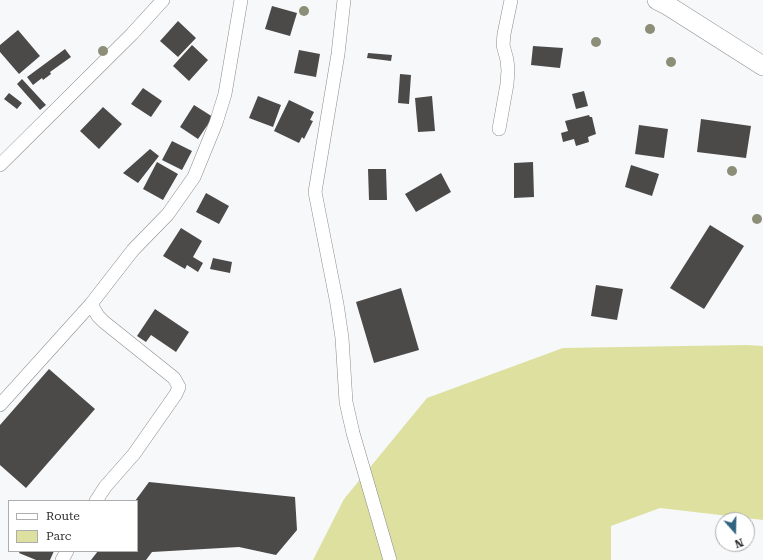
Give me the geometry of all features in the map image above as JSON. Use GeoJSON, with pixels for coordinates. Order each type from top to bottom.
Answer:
{"type":"FeatureCollection","features":[{"type":"Feature","properties":{"kind":"street"},"geometry":{"type":"LineString","coordinates":[[0,165],[132,34],[163,0]]}},
{"type":"Feature","properties":{"kind":"street"},"geometry":{"type":"LineString","coordinates":[[0,406],[91,304],[133,250],[168,214],[194,177],[216,123],[225,94],[241,0]]}},
{"type":"Feature","properties":{"kind":"street"},"geometry":{"type":"LineString","coordinates":[[344,0],[338,54],[315,192],[342,338],[346,402],[353,433],[390,560]]}},
{"type":"Feature","properties":{"kind":"street"},"geometry":{"type":"LineString","coordinates":[[500,129],[508,70],[503,45],[511,0]]}},
{"type":"Feature","properties":{"kind":"street"},"geometry":{"type":"LineString","coordinates":[[657,0],[763,66]]}},
{"type":"Feature","properties":{"kind":"street"},"geometry":{"type":"LineString","coordinates":[[91,304],[98,316],[104,322],[174,378],[179,387],[176,394],[134,454],[105,487],[97,500]]}},
{"type":"Feature","properties":{"kind":"green space"},"geometry":{"type":"Polygon","coordinates":[[[763,346],[763,520],[755,519],[755,512],[715,512],[715,514],[660,508],[611,526],[611,560],[313,560],[344,499],[427,398],[563,348],[763,346]]]}},
{"type":"Feature","properties":{"kind":"building"},"geometry":{"type":"Polygon","coordinates":[[[272,6],[297,13],[290,36],[265,29],[272,6]]]}},
{"type":"Feature","properties":{"kind":"building"},"geometry":{"type":"Polygon","coordinates":[[[178,21],[196,38],[178,57],[160,41],[178,21]]]}},
{"type":"Feature","properties":{"kind":"building"},"geometry":{"type":"Polygon","coordinates":[[[18,30],[40,56],[19,74],[0,52],[0,45],[18,30]]]}},
{"type":"Feature","properties":{"kind":"building"},"geometry":{"type":"Polygon","coordinates":[[[192,45],[208,60],[189,81],[173,66],[192,45]]]}},
{"type":"Feature","properties":{"kind":"building"},"geometry":{"type":"Polygon","coordinates":[[[533,46],[563,48],[560,68],[531,65],[533,46]]]}},
{"type":"Feature","properties":{"kind":"building"},"geometry":{"type":"Polygon","coordinates":[[[65,49],[71,57],[50,72],[51,74],[43,80],[42,78],[33,85],[27,77],[65,49]]]}},
{"type":"Feature","properties":{"kind":"building"},"geometry":{"type":"Polygon","coordinates":[[[299,50],[320,54],[316,77],[294,73],[299,50]]]}},
{"type":"Feature","properties":{"kind":"building"},"geometry":{"type":"Polygon","coordinates":[[[368,53],[392,55],[391,61],[367,58],[368,53]]]}},
{"type":"Feature","properties":{"kind":"building"},"geometry":{"type":"Polygon","coordinates":[[[400,74],[411,75],[409,104],[398,103],[400,74]]]}},
{"type":"Feature","properties":{"kind":"building"},"geometry":{"type":"Polygon","coordinates":[[[22,79],[46,105],[40,110],[17,84],[22,79]]]}},
{"type":"Feature","properties":{"kind":"building"},"geometry":{"type":"Polygon","coordinates":[[[143,88],[162,101],[151,117],[131,104],[143,88]]]}},
{"type":"Feature","properties":{"kind":"building"},"geometry":{"type":"Polygon","coordinates":[[[584,91],[588,106],[576,109],[572,94],[584,91]]]}},
{"type":"Feature","properties":{"kind":"building"},"geometry":{"type":"Polygon","coordinates":[[[9,93],[22,103],[17,109],[4,99],[9,93]]]}},
{"type":"Feature","properties":{"kind":"building"},"geometry":{"type":"Polygon","coordinates":[[[258,96],[281,105],[273,127],[249,118],[258,96]]]}},
{"type":"Feature","properties":{"kind":"building"},"geometry":{"type":"Polygon","coordinates":[[[432,96],[435,131],[418,132],[415,98],[432,96]]]}},
{"type":"Feature","properties":{"kind":"building"},"geometry":{"type":"Polygon","coordinates":[[[289,100],[314,112],[310,120],[313,121],[304,139],[302,137],[299,143],[274,131],[289,100]]]}},
{"type":"Feature","properties":{"kind":"building"},"geometry":{"type":"Polygon","coordinates":[[[194,105],[213,117],[198,139],[180,127],[194,105]]]}},
{"type":"Feature","properties":{"kind":"building"},"geometry":{"type":"Polygon","coordinates":[[[103,107],[122,124],[99,149],[80,131],[103,107]]]}},
{"type":"Feature","properties":{"kind":"building"},"geometry":{"type":"Polygon","coordinates":[[[589,115],[592,117],[596,134],[588,137],[589,142],[576,146],[574,139],[563,142],[561,133],[568,131],[565,121],[589,115]]]}},
{"type":"Feature","properties":{"kind":"building"},"geometry":{"type":"Polygon","coordinates":[[[701,119],[751,126],[746,158],[697,152],[701,119]]]}},
{"type":"Feature","properties":{"kind":"building"},"geometry":{"type":"Polygon","coordinates":[[[639,125],[668,129],[664,158],[635,154],[639,125]]]}},
{"type":"Feature","properties":{"kind":"building"},"geometry":{"type":"Polygon","coordinates":[[[172,141],[192,151],[182,170],[162,160],[172,141]]]}},
{"type":"Feature","properties":{"kind":"building"},"geometry":{"type":"Polygon","coordinates":[[[150,149],[159,156],[138,183],[123,173],[150,149]]]}},
{"type":"Feature","properties":{"kind":"building"},"geometry":{"type":"Polygon","coordinates":[[[157,162],[178,174],[163,200],[143,189],[157,162]]]}},
{"type":"Feature","properties":{"kind":"building"},"geometry":{"type":"Polygon","coordinates":[[[533,162],[534,197],[514,198],[514,163],[533,162]]]}},
{"type":"Feature","properties":{"kind":"building"},"geometry":{"type":"Polygon","coordinates":[[[631,165],[659,174],[652,196],[625,187],[631,165]]]}},
{"type":"Feature","properties":{"kind":"building"},"geometry":{"type":"Polygon","coordinates":[[[368,169],[386,169],[387,200],[369,200],[368,169]]]}},
{"type":"Feature","properties":{"kind":"building"},"geometry":{"type":"Polygon","coordinates":[[[441,173],[451,192],[416,212],[405,194],[441,173]]]}},
{"type":"Feature","properties":{"kind":"building"},"geometry":{"type":"Polygon","coordinates":[[[206,193],[229,206],[219,224],[196,212],[206,193]]]}},
{"type":"Feature","properties":{"kind":"building"},"geometry":{"type":"Polygon","coordinates":[[[710,225],[744,246],[704,309],[670,288],[710,225]]]}},
{"type":"Feature","properties":{"kind":"building"},"geometry":{"type":"Polygon","coordinates":[[[181,228],[202,241],[193,257],[203,263],[198,272],[187,265],[185,269],[163,256],[181,228]]]}},
{"type":"Feature","properties":{"kind":"building"},"geometry":{"type":"Polygon","coordinates":[[[213,258],[232,262],[230,273],[210,269],[213,258]]]}},
{"type":"Feature","properties":{"kind":"building"},"geometry":{"type":"Polygon","coordinates":[[[596,285],[623,289],[617,320],[591,316],[596,285]]]}},
{"type":"Feature","properties":{"kind":"building"},"geometry":{"type":"Polygon","coordinates":[[[401,288],[419,350],[374,363],[356,302],[401,288]]]}},
{"type":"Feature","properties":{"kind":"building"},"geometry":{"type":"Polygon","coordinates":[[[155,309],[189,332],[176,352],[151,335],[146,342],[137,336],[155,309]]]}},
{"type":"Feature","properties":{"kind":"building"},"geometry":{"type":"Polygon","coordinates":[[[49,369],[95,409],[26,488],[0,465],[0,425],[49,369]]]}},
{"type":"Feature","properties":{"kind":"building"},"geometry":{"type":"Polygon","coordinates":[[[149,482],[295,497],[297,530],[276,555],[239,547],[152,552],[146,560],[91,560],[97,552],[138,552],[138,500],[136,500],[149,482]]]}},
{"type":"Feature","properties":{"kind":"building"},"geometry":{"type":"Polygon","coordinates":[[[54,552],[50,560],[36,560],[19,553],[54,552]]]}}]}
